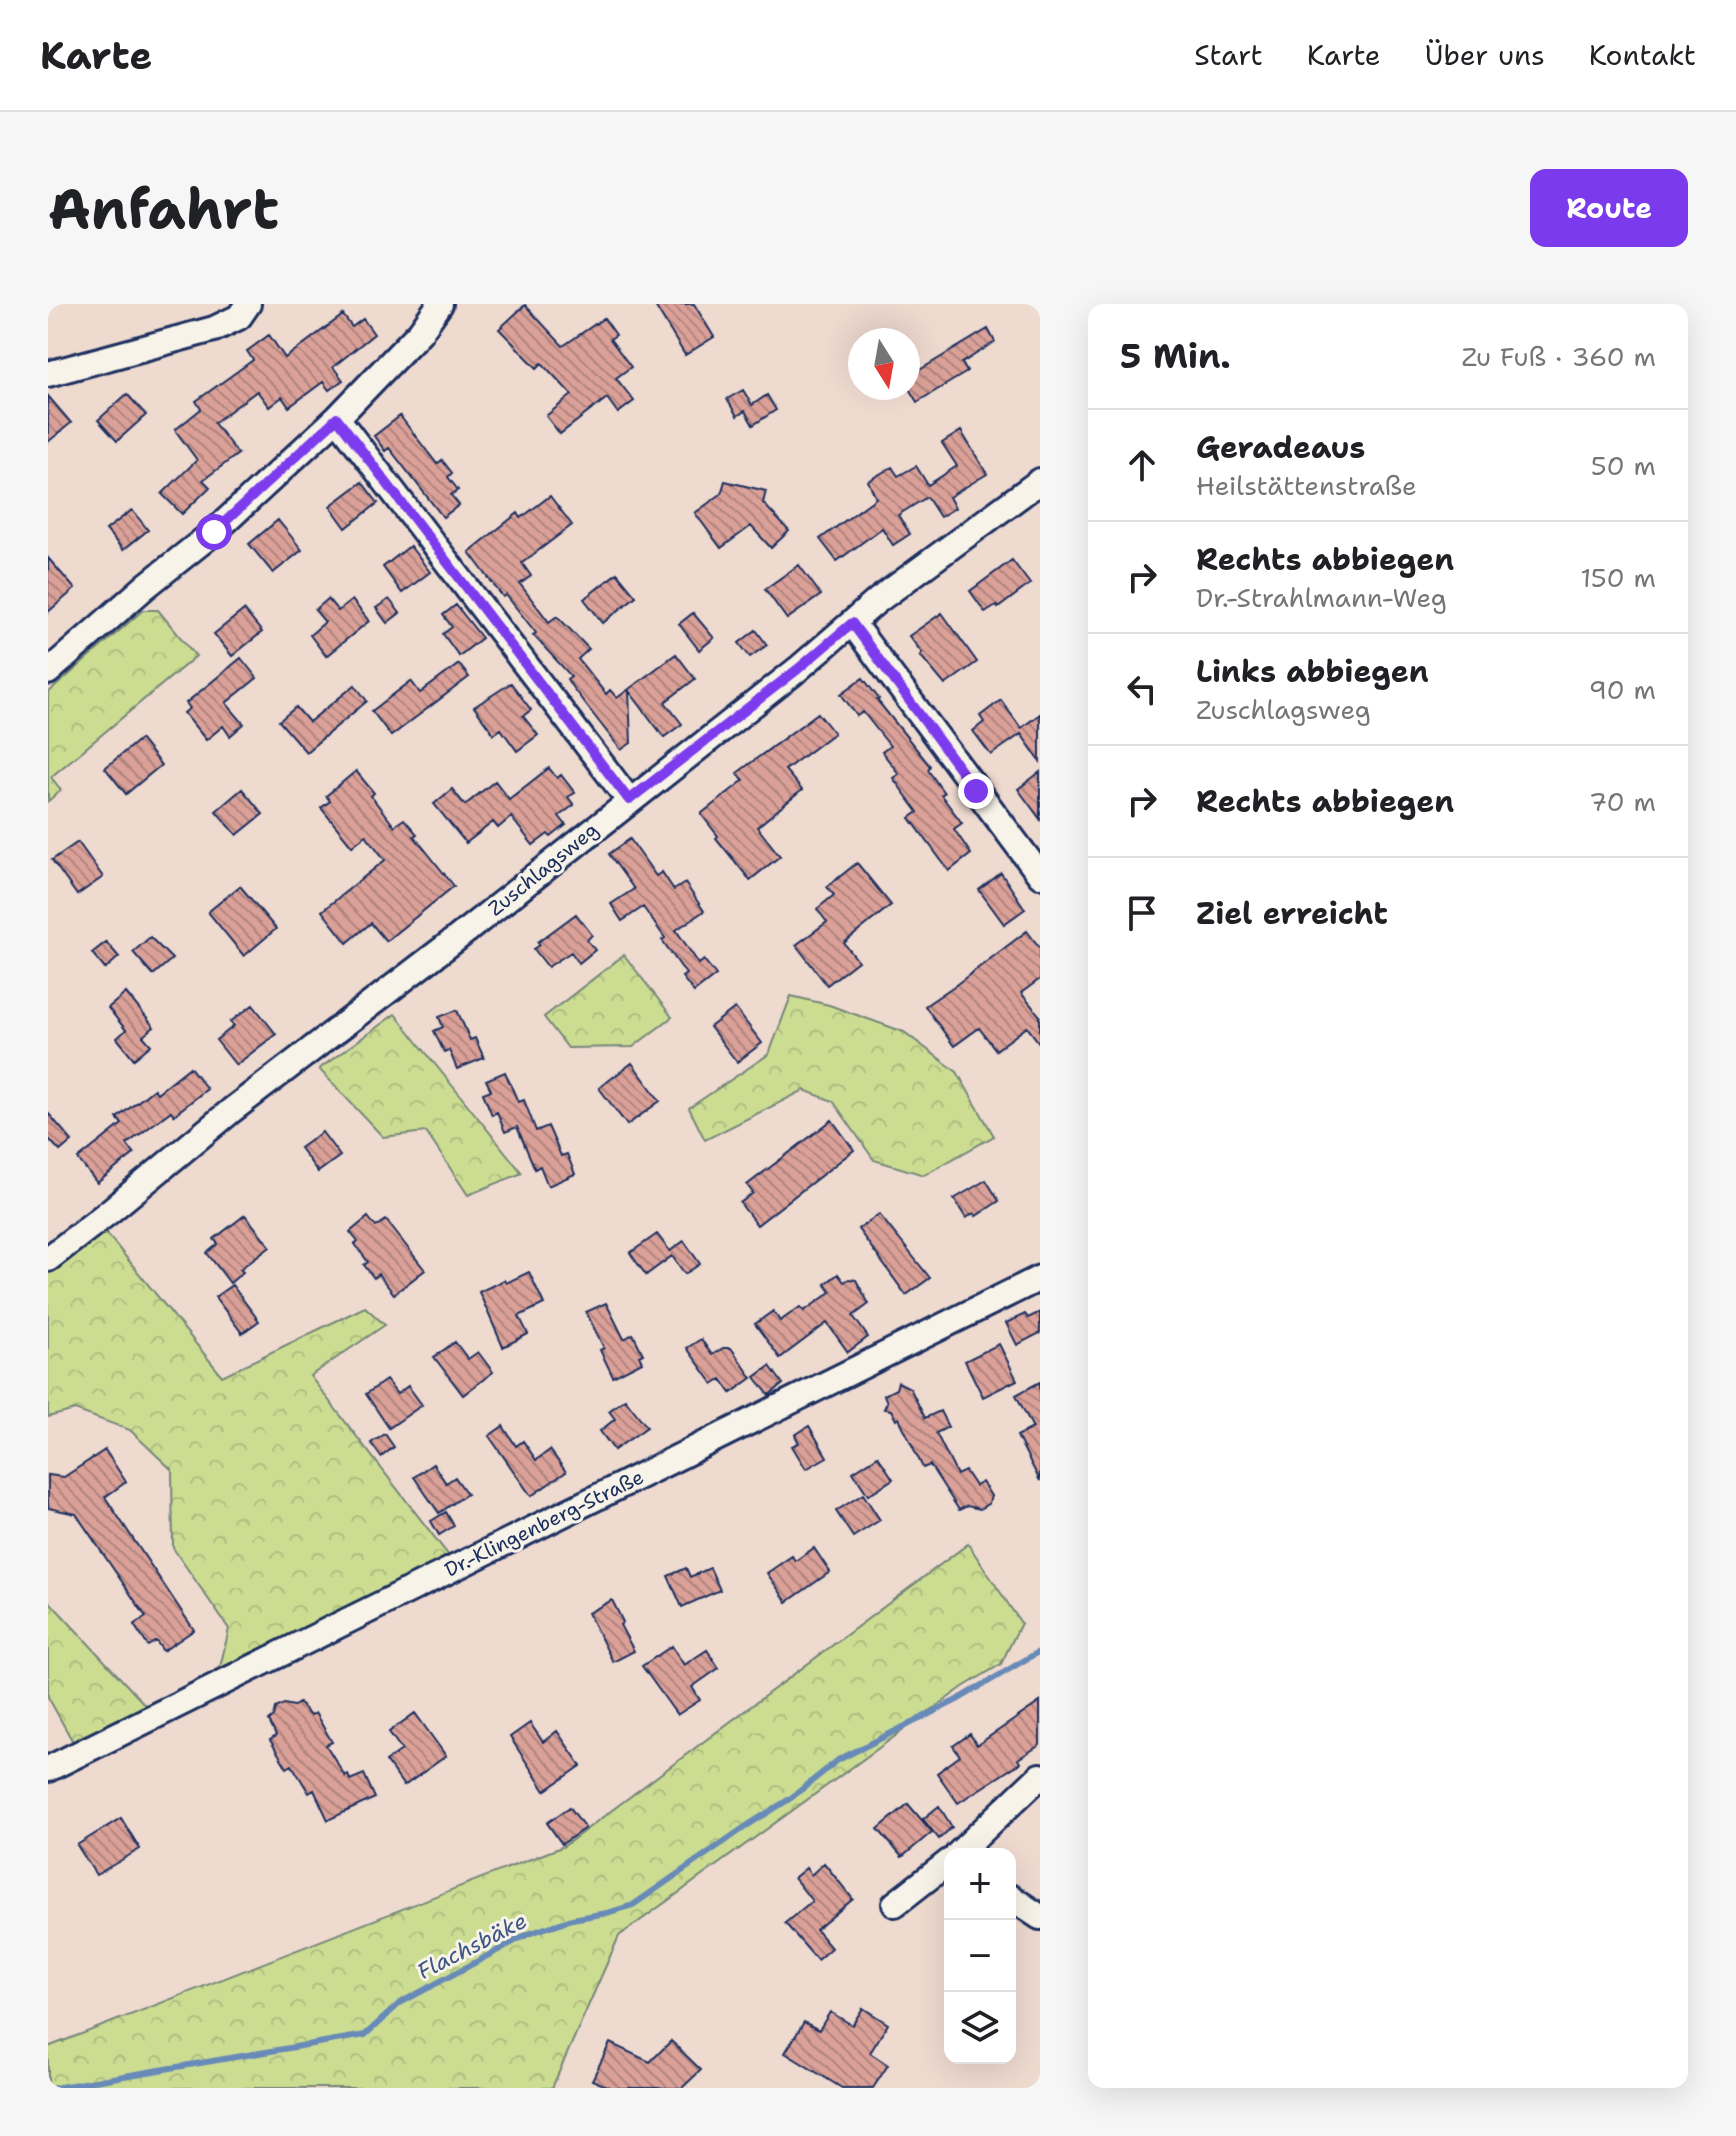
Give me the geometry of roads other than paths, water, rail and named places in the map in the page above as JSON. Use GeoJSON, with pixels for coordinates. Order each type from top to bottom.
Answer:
{"type":"FeatureCollection","features":[{"type":"Feature","properties":{"kind":"street"},"geometry":{"type":"LineString","coordinates":[[48,374],[214,329],[239,317],[248,304]]}},
{"type":"Feature","properties":{"kind":"street"},"geometry":{"type":"LineString","coordinates":[[48,672],[146,586],[214,532],[337,418],[420,332],[440,304]]}},
{"type":"Feature","properties":{"kind":"street"},"geometry":{"type":"LineString","coordinates":[[337,418],[629,800]]}},
{"type":"Feature","properties":{"kind":"street","name":"Zuschlagsweg"},"geometry":{"type":"LineString","coordinates":[[48,1259],[232,1110],[456,939],[798,669],[877,601],[1040,481]]}},
{"type":"Feature","properties":{"kind":"street"},"geometry":{"type":"LineString","coordinates":[[852,623],[1040,875]]}},
{"type":"Feature","properties":{"kind":"street","name":"Dr.-Klingenberg-Straße"},"geometry":{"type":"LineString","coordinates":[[48,1769],[1040,1278]]}},
{"type":"Feature","properties":{"kind":"street"},"geometry":{"type":"LineString","coordinates":[[964,1848],[1040,1776]]}},
{"type":"Feature","properties":{"kind":"street"},"geometry":{"type":"LineString","coordinates":[[895,1904],[944,1866]]}},
{"type":"Feature","properties":{"kind":"street"},"geometry":{"type":"LineString","coordinates":[[1016,1901],[1040,1917]]}},
{"type":"Feature","properties":{"kind":"waterway","name":"Flachsbäke"},"geometry":{"type":"LineString","coordinates":[[54,2088],[365,2035],[400,2003],[528,1934],[572,1919],[633,1905],[791,1798],[838,1760],[959,1699],[1040,1651]]}}]}
